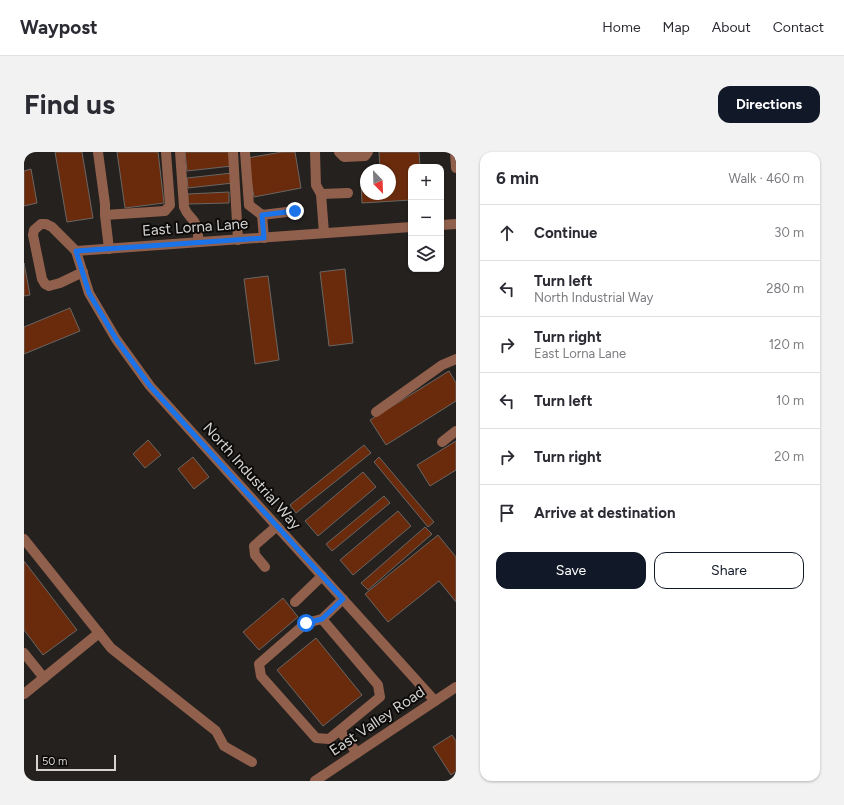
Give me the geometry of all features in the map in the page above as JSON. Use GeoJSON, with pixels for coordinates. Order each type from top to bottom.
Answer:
{"type":"FeatureCollection","features":[{"type":"Feature","properties":{"kind":"street"},"geometry":{"type":"LineString","coordinates":[[98,152],[106,204],[105,215],[109,249]]}},
{"type":"Feature","properties":{"kind":"street"},"geometry":{"type":"LineString","coordinates":[[105,215],[165,211],[170,205],[166,152]]}},
{"type":"Feature","properties":{"kind":"street"},"geometry":{"type":"LineString","coordinates":[[180,152],[184,207],[187,216],[196,223],[198,228],[198,242]]}},
{"type":"Feature","properties":{"kind":"street"},"geometry":{"type":"LineString","coordinates":[[233,152],[238,240]]}},
{"type":"Feature","properties":{"kind":"street"},"geometry":{"type":"LineString","coordinates":[[245,152],[249,205],[262,215],[295,211]]}},
{"type":"Feature","properties":{"kind":"street"},"geometry":{"type":"LineString","coordinates":[[315,152],[316,185],[321,194],[324,233]]}},
{"type":"Feature","properties":{"kind":"street"},"geometry":{"type":"LineString","coordinates":[[339,152],[344,156],[365,156],[368,152]]}},
{"type":"Feature","properties":{"kind":"street"},"geometry":{"type":"LineString","coordinates":[[455,152],[456,168]]}},
{"type":"Feature","properties":{"kind":"street"},"geometry":{"type":"LineString","coordinates":[[321,194],[348,193]]}},
{"type":"Feature","properties":{"kind":"street"},"geometry":{"type":"LineString","coordinates":[[262,215],[264,238]]}},
{"type":"Feature","properties":{"kind":"street"},"geometry":{"type":"LineString","coordinates":[[76,251],[52,227],[46,224],[41,224],[34,230],[33,235],[39,266],[42,279],[45,284],[49,286],[60,283],[83,272]]}},
{"type":"Feature","properties":{"kind":"street"},"geometry":{"type":"LineString","coordinates":[[444,225],[456,224]]}},
{"type":"Feature","properties":{"kind":"street","name":"East Lorna Lane"},"geometry":{"type":"LineString","coordinates":[[76,251],[408,227]]}},
{"type":"Feature","properties":{"kind":"street","name":"North Industrial Way"},"geometry":{"type":"LineString","coordinates":[[76,251],[89,293],[116,339],[150,386],[435,701]]}},
{"type":"Feature","properties":{"kind":"street"},"geometry":{"type":"LineString","coordinates":[[376,412],[442,365],[456,358]]}},
{"type":"Feature","properties":{"kind":"street"},"geometry":{"type":"LineString","coordinates":[[442,442],[456,431]]}},
{"type":"Feature","properties":{"kind":"street"},"geometry":{"type":"LineString","coordinates":[[265,567],[255,555],[254,546],[277,526]]}},
{"type":"Feature","properties":{"kind":"street"},"geometry":{"type":"LineString","coordinates":[[24,539],[111,648],[216,731],[224,746],[252,762]]}},
{"type":"Feature","properties":{"kind":"street"},"geometry":{"type":"LineString","coordinates":[[295,602],[322,576]]}},
{"type":"Feature","properties":{"kind":"street"},"geometry":{"type":"LineString","coordinates":[[322,619],[378,685],[380,697],[329,739],[316,738],[261,676],[259,664],[306,623],[322,619],[343,599]]}},
{"type":"Feature","properties":{"kind":"street"},"geometry":{"type":"LineString","coordinates":[[24,694],[99,633]]}},
{"type":"Feature","properties":{"kind":"street"},"geometry":{"type":"LineString","coordinates":[[24,653],[44,678]]}},
{"type":"Feature","properties":{"kind":"street","name":"East Valley Road"},"geometry":{"type":"LineString","coordinates":[[315,781],[435,701],[455,690]]}},
{"type":"Feature","properties":{"kind":"street"},"geometry":{"type":"LineString","coordinates":[[340,731],[357,753]]}},
{"type":"Feature","properties":{"kind":"building"},"geometry":{"type":"Polygon","coordinates":[[[55,152],[82,152],[93,218],[67,222],[55,152]]]}},
{"type":"Feature","properties":{"kind":"building"},"geometry":{"type":"Polygon","coordinates":[[[117,152],[158,152],[164,203],[125,208],[117,152]]]}},
{"type":"Feature","properties":{"kind":"building"},"geometry":{"type":"Polygon","coordinates":[[[185,152],[231,152],[232,166],[187,171],[185,152]]]}},
{"type":"Feature","properties":{"kind":"building"},"geometry":{"type":"Polygon","coordinates":[[[282,152],[295,152],[301,188],[254,197],[247,158],[282,152]]]}},
{"type":"Feature","properties":{"kind":"building"},"geometry":{"type":"Polygon","coordinates":[[[379,152],[419,152],[420,164],[408,164],[408,200],[362,203],[362,200],[396,200],[396,164],[380,164],[379,152]]]}},
{"type":"Feature","properties":{"kind":"building"},"geometry":{"type":"Polygon","coordinates":[[[31,169],[37,203],[24,206],[24,171],[31,169]]]}},
{"type":"Feature","properties":{"kind":"building"},"geometry":{"type":"Polygon","coordinates":[[[232,173],[233,183],[188,188],[187,178],[232,173]]]}},
{"type":"Feature","properties":{"kind":"building"},"geometry":{"type":"Polygon","coordinates":[[[229,192],[229,203],[188,204],[188,194],[229,192]]]}},
{"type":"Feature","properties":{"kind":"building"},"geometry":{"type":"Polygon","coordinates":[[[24,263],[30,295],[24,296],[24,263]]]}},
{"type":"Feature","properties":{"kind":"building"},"geometry":{"type":"Polygon","coordinates":[[[345,269],[353,343],[329,346],[320,272],[345,269]]]}},
{"type":"Feature","properties":{"kind":"building"},"geometry":{"type":"Polygon","coordinates":[[[268,276],[279,360],[255,364],[244,279],[268,276]]]}},
{"type":"Feature","properties":{"kind":"building"},"geometry":{"type":"Polygon","coordinates":[[[70,308],[80,331],[24,354],[24,327],[70,308]]]}},
{"type":"Feature","properties":{"kind":"building"},"geometry":{"type":"Polygon","coordinates":[[[449,371],[456,383],[456,401],[386,445],[370,420],[449,371]]]}},
{"type":"Feature","properties":{"kind":"building"},"geometry":{"type":"Polygon","coordinates":[[[148,440],[161,455],[145,468],[133,454],[148,440]]]}},
{"type":"Feature","properties":{"kind":"building"},"geometry":{"type":"Polygon","coordinates":[[[456,441],[456,470],[430,486],[417,465],[456,441]]]}},
{"type":"Feature","properties":{"kind":"building"},"geometry":{"type":"Polygon","coordinates":[[[364,445],[371,453],[296,513],[290,505],[364,445]]]}},
{"type":"Feature","properties":{"kind":"building"},"geometry":{"type":"Polygon","coordinates":[[[193,457],[209,477],[194,489],[178,469],[193,457]]]}},
{"type":"Feature","properties":{"kind":"building"},"geometry":{"type":"Polygon","coordinates":[[[379,457],[434,522],[428,527],[374,462],[379,457]]]}},
{"type":"Feature","properties":{"kind":"building"},"geometry":{"type":"Polygon","coordinates":[[[363,472],[376,487],[318,536],[305,521],[363,472]]]}},
{"type":"Feature","properties":{"kind":"building"},"geometry":{"type":"Polygon","coordinates":[[[384,496],[390,503],[332,551],[326,544],[384,496]]]}},
{"type":"Feature","properties":{"kind":"building"},"geometry":{"type":"Polygon","coordinates":[[[398,511],[411,526],[353,575],[340,560],[398,511]]]}},
{"type":"Feature","properties":{"kind":"building"},"geometry":{"type":"Polygon","coordinates":[[[425,527],[432,534],[368,590],[361,583],[425,527]]]}},
{"type":"Feature","properties":{"kind":"building"},"geometry":{"type":"Polygon","coordinates":[[[438,535],[456,557],[456,602],[439,581],[388,622],[365,594],[438,535]]]}},
{"type":"Feature","properties":{"kind":"building"},"geometry":{"type":"Polygon","coordinates":[[[24,561],[77,630],[43,655],[24,630],[24,561]]]}},
{"type":"Feature","properties":{"kind":"building"},"geometry":{"type":"Polygon","coordinates":[[[283,598],[298,617],[259,650],[243,632],[283,598]]]}},
{"type":"Feature","properties":{"kind":"building"},"geometry":{"type":"Polygon","coordinates":[[[316,638],[362,695],[323,726],[277,670],[316,638]]]}},
{"type":"Feature","properties":{"kind":"building"},"geometry":{"type":"Polygon","coordinates":[[[452,735],[456,741],[456,771],[451,775],[433,747],[452,735]]]}},
{"type":"Feature","properties":{"kind":"route"},"geometry":{"type":"LineString","coordinates":[[295,211],[262,215],[264,238],[76,251],[89,293],[116,339],[150,386],[343,599],[322,619],[306,623]]}}]}
